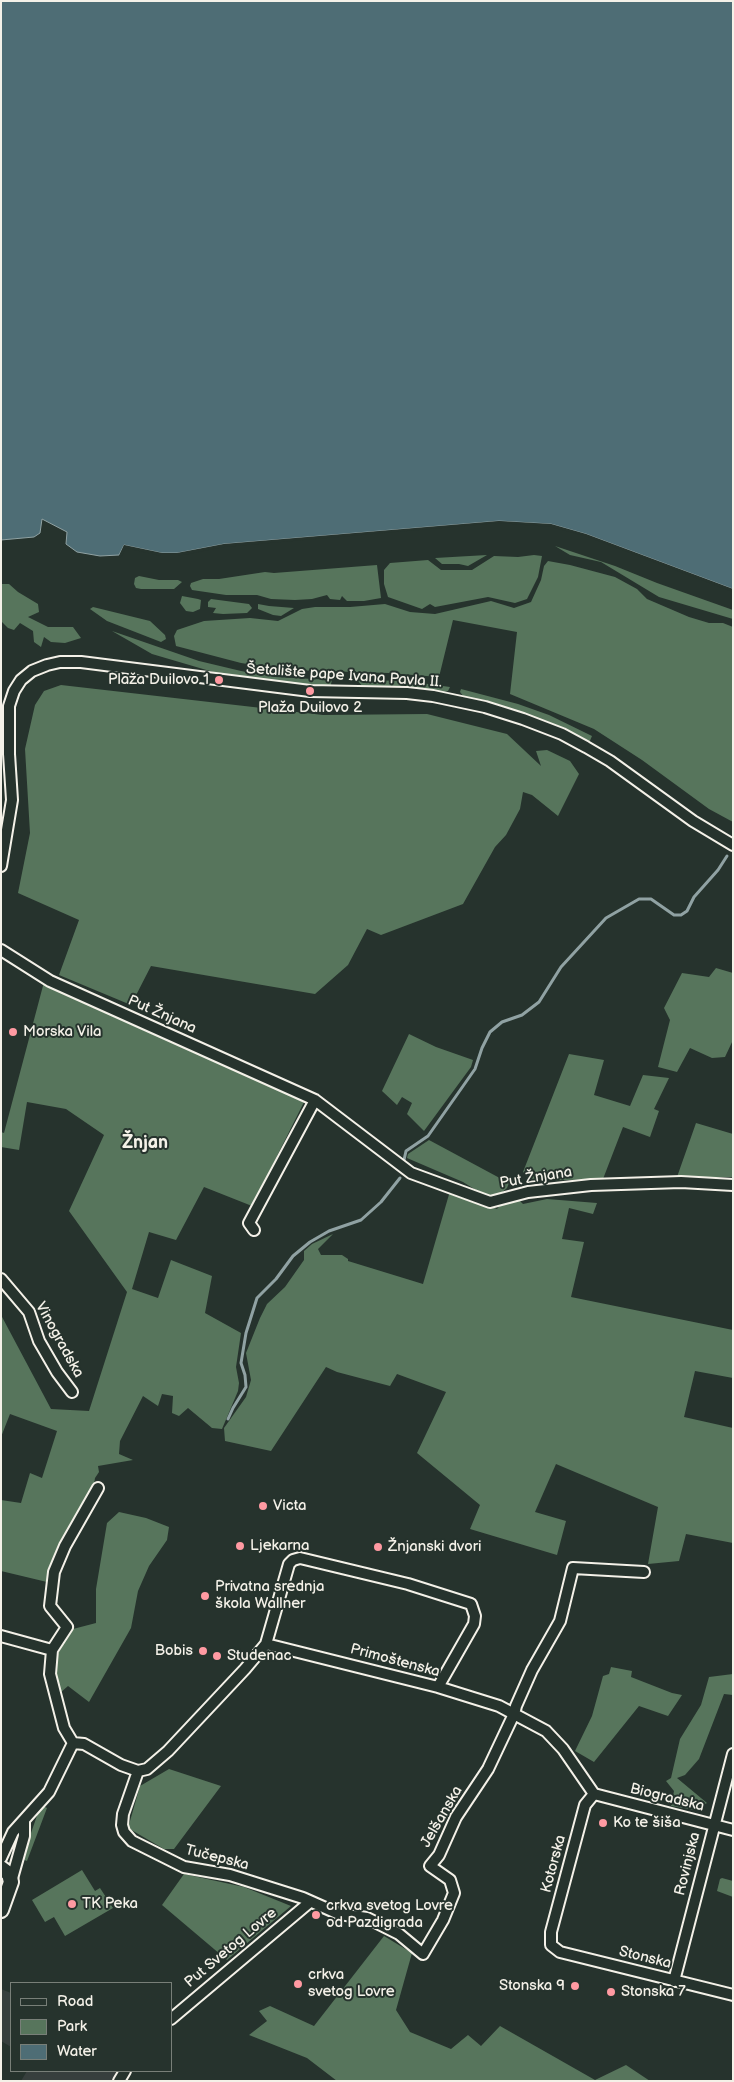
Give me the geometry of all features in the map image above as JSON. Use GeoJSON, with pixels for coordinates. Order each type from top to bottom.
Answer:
{"type":"FeatureCollection","features":[{"type":"Feature","properties":{"kind":"street","name":"Šetalište pape Ivana Pavla II."},"geometry":{"type":"LineString","coordinates":[[1,866],[12,800],[9,754],[9,706],[14,691],[21,680],[47,665],[60,662],[81,662],[281,689],[407,693],[433,696],[485,707],[523,718],[562,734],[586,747],[693,821],[733,845]]}},
{"type":"Feature","properties":{"kind":"street","name":"Put Žnjana"},"geometry":{"type":"LineString","coordinates":[[1,950],[50,981],[315,1100],[411,1172],[490,1202],[528,1192],[591,1185],[682,1182],[733,1185]]}},
{"type":"Feature","properties":{"kind":"street"},"geometry":{"type":"LineString","coordinates":[[254,1230],[249,1223],[315,1100]]}},
{"type":"Feature","properties":{"kind":"street","name":"Vinogradska"},"geometry":{"type":"LineString","coordinates":[[1,1279],[28,1312],[39,1341],[57,1372],[72,1392]]}},
{"type":"Feature","properties":{"kind":"street"},"geometry":{"type":"LineString","coordinates":[[73,1743],[64,1728],[50,1674],[52,1650],[67,1627],[50,1606],[54,1572],[65,1546],[98,1488]]}},
{"type":"Feature","properties":{"kind":"street"},"geometry":{"type":"LineString","coordinates":[[73,1743],[84,1744],[121,1765],[138,1770],[147,1768],[168,1751],[266,1644],[289,1564],[293,1560],[300,1558],[408,1584],[471,1604],[474,1610],[474,1624],[438,1688]]}},
{"type":"Feature","properties":{"kind":"street"},"geometry":{"type":"LineString","coordinates":[[594,1794],[563,1749],[546,1731],[514,1714],[532,1670],[560,1621],[573,1568],[644,1572]]}},
{"type":"Feature","properties":{"kind":"street"},"geometry":{"type":"LineString","coordinates":[[1,1636],[52,1650]]}},
{"type":"Feature","properties":{"kind":"street","name":"Primoštenska"},"geometry":{"type":"LineString","coordinates":[[266,1644],[438,1688],[500,1706],[514,1714]]}},
{"type":"Feature","properties":{"kind":"street","name":"Jelšanska"},"geometry":{"type":"LineString","coordinates":[[423,1954],[443,1920],[454,1893],[450,1880],[430,1866],[439,1854],[456,1818],[488,1769],[514,1714]]}},
{"type":"Feature","properties":{"kind":"street"},"geometry":{"type":"LineString","coordinates":[[1,1858],[13,1832],[48,1792],[73,1743]]}},
{"type":"Feature","properties":{"kind":"street","name":"Rovinjska"},"geometry":{"type":"LineString","coordinates":[[674,1981],[733,1754]]}},
{"type":"Feature","properties":{"kind":"street","name":"Tučepska"},"geometry":{"type":"LineString","coordinates":[[138,1770],[123,1814],[122,1825],[124,1832],[132,1841],[184,1867],[230,1875],[268,1886],[339,1914],[366,1918],[399,1934],[423,1954]]}},
{"type":"Feature","properties":{"kind":"street","name":"Biogradska"},"geometry":{"type":"LineString","coordinates":[[594,1794],[733,1830]]}},
{"type":"Feature","properties":{"kind":"street","name":"Kotorska"},"geometry":{"type":"LineString","coordinates":[[552,1945],[551,1932],[584,1805],[594,1794]]}},
{"type":"Feature","properties":{"kind":"street"},"geometry":{"type":"LineString","coordinates":[[1,1910],[24,1836],[24,1821]]}},
{"type":"Feature","properties":{"kind":"street"},"geometry":{"type":"LineString","coordinates":[[1,1868],[9,1874],[7,1888]]}},
{"type":"Feature","properties":{"kind":"street","name":"Put Svetog Lovre"},"geometry":{"type":"LineString","coordinates":[[172,2018],[310,1902]]}},
{"type":"Feature","properties":{"kind":"street","name":"Stonska"},"geometry":{"type":"LineString","coordinates":[[552,1945],[560,1952],[733,1995]]}},
{"type":"Feature","properties":{"kind":"shaded area"},"geometry":{"type":"Polygon","coordinates":[[[1,1989],[10,1993],[10,2046],[1,2041],[1,1989]]]}},
{"type":"Feature","properties":{"kind":"shaded area"},"geometry":{"type":"Polygon","coordinates":[[[26,2072],[120,2072],[115,2081],[21,2081],[26,2072]]]}},
{"type":"Feature","properties":{"kind":"green space"},"geometry":{"type":"Polygon","coordinates":[[[555,546],[615,566],[733,610],[733,619],[659,597],[601,562],[570,555],[555,546]]]}},
{"type":"Feature","properties":{"kind":"green space"},"geometry":{"type":"Polygon","coordinates":[[[487,555],[468,566],[442,564],[435,558],[487,555]]]}},
{"type":"Feature","properties":{"kind":"green space"},"geometry":{"type":"Polygon","coordinates":[[[494,556],[518,557],[542,556],[538,577],[527,599],[515,603],[488,597],[435,607],[430,604],[422,609],[388,597],[384,584],[384,570],[390,563],[428,560],[441,570],[472,570],[494,556]]]}},
{"type":"Feature","properties":{"kind":"green space"},"geometry":{"type":"Polygon","coordinates":[[[548,561],[615,577],[637,589],[647,599],[689,617],[709,623],[723,623],[733,627],[733,822],[709,809],[642,760],[594,729],[510,694],[517,632],[453,620],[439,677],[388,673],[288,670],[241,663],[176,646],[174,636],[177,630],[204,621],[250,618],[278,621],[302,609],[315,607],[385,604],[410,612],[435,614],[491,601],[514,608],[531,602],[541,580],[544,566],[548,561]]]}},
{"type":"Feature","properties":{"kind":"green space"},"geometry":{"type":"Polygon","coordinates":[[[377,565],[381,598],[364,601],[347,601],[342,596],[340,600],[330,599],[327,595],[312,599],[271,599],[257,595],[226,595],[192,590],[190,586],[191,583],[203,579],[219,579],[265,572],[274,573],[377,565]]]}},
{"type":"Feature","properties":{"kind":"green space"},"geometry":{"type":"Polygon","coordinates":[[[139,576],[182,582],[174,589],[141,589],[136,588],[134,584],[135,578],[139,576]]]}},
{"type":"Feature","properties":{"kind":"green space"},"geometry":{"type":"Polygon","coordinates":[[[1,584],[9,584],[38,604],[39,612],[28,617],[48,627],[73,627],[81,638],[65,643],[51,642],[44,637],[41,647],[34,642],[33,631],[20,623],[14,630],[8,628],[2,622],[1,584]]]}},
{"type":"Feature","properties":{"kind":"green space"},"geometry":{"type":"Polygon","coordinates":[[[182,596],[201,600],[200,609],[193,612],[186,611],[180,603],[182,596]]]}},
{"type":"Feature","properties":{"kind":"green space"},"geometry":{"type":"Polygon","coordinates":[[[211,599],[249,604],[252,608],[247,613],[213,613],[216,608],[208,607],[208,602],[211,599]]]}},
{"type":"Feature","properties":{"kind":"green space"},"geometry":{"type":"Polygon","coordinates":[[[258,604],[294,608],[281,616],[258,609],[258,604]]]}},
{"type":"Feature","properties":{"kind":"green space"},"geometry":{"type":"Polygon","coordinates":[[[93,607],[150,621],[165,635],[166,639],[161,642],[107,621],[90,609],[93,607]]]}},
{"type":"Feature","properties":{"kind":"green space"},"geometry":{"type":"Polygon","coordinates":[[[112,631],[199,661],[241,671],[275,677],[332,680],[330,688],[253,680],[220,674],[152,654],[112,631]]]}},
{"type":"Feature","properties":{"kind":"green space"},"geometry":{"type":"Polygon","coordinates":[[[357,680],[407,681],[450,687],[448,691],[443,692],[407,688],[363,687],[357,680]]]}},
{"type":"Feature","properties":{"kind":"green space"},"geometry":{"type":"Polygon","coordinates":[[[61,685],[323,715],[427,714],[507,734],[541,766],[536,751],[547,750],[570,761],[579,774],[558,816],[532,795],[523,792],[520,809],[506,835],[495,847],[463,904],[381,935],[367,929],[348,965],[315,994],[151,966],[131,1005],[59,975],[79,920],[18,893],[30,833],[25,749],[35,705],[44,691],[61,685]]]}},
{"type":"Feature","properties":{"kind":"green space"},"geometry":{"type":"Polygon","coordinates":[[[461,689],[518,704],[549,715],[592,736],[589,743],[500,705],[464,697],[460,692],[461,689]]]}},
{"type":"Feature","properties":{"kind":"green space"},"geometry":{"type":"Polygon","coordinates":[[[716,968],[733,973],[733,1040],[725,1057],[712,1058],[690,1048],[677,1072],[658,1067],[670,1020],[664,1008],[682,973],[709,977],[716,968]]]}},
{"type":"Feature","properties":{"kind":"green space"},"geometry":{"type":"Polygon","coordinates":[[[44,982],[304,1102],[252,1206],[204,1187],[176,1240],[149,1232],[132,1289],[158,1298],[171,1260],[212,1276],[205,1313],[241,1333],[236,1367],[239,1383],[238,1391],[222,1429],[212,1428],[188,1408],[179,1416],[172,1413],[173,1396],[162,1394],[158,1406],[143,1396],[120,1441],[119,1454],[133,1460],[98,1466],[99,1472],[95,1478],[93,1491],[53,1562],[47,1582],[1,1571],[1,1500],[21,1503],[30,1473],[42,1478],[57,1431],[10,1414],[1,1437],[1,1315],[51,1409],[89,1411],[127,1292],[69,1211],[104,1135],[66,1109],[27,1102],[19,1150],[1,1147],[1,1132],[4,1133],[44,982]]]}},
{"type":"Feature","properties":{"kind":"green space"},"geometry":{"type":"Polygon","coordinates":[[[409,1034],[436,1047],[473,1060],[471,1067],[424,1131],[407,1114],[412,1103],[402,1097],[397,1105],[382,1091],[409,1034]]]}},
{"type":"Feature","properties":{"kind":"green space"},"geometry":{"type":"Polygon","coordinates":[[[569,1054],[604,1060],[594,1095],[630,1106],[643,1075],[669,1078],[654,1109],[659,1111],[650,1137],[623,1127],[603,1179],[531,1181],[523,1172],[569,1054]]]}},
{"type":"Feature","properties":{"kind":"green space"},"geometry":{"type":"Polygon","coordinates":[[[696,1123],[733,1134],[733,1177],[677,1177],[696,1123]]]}},
{"type":"Feature","properties":{"kind":"green space"},"geometry":{"type":"Polygon","coordinates":[[[429,1140],[509,1183],[507,1188],[499,1195],[484,1195],[463,1182],[407,1158],[408,1154],[429,1140]]]}},
{"type":"Feature","properties":{"kind":"green space"},"geometry":{"type":"Polygon","coordinates":[[[450,1191],[497,1209],[502,1203],[517,1198],[523,1204],[547,1199],[597,1203],[593,1214],[569,1208],[562,1239],[584,1242],[571,1297],[733,1330],[733,1378],[695,1371],[684,1417],[733,1428],[733,1543],[686,1534],[679,1561],[648,1564],[658,1507],[556,1464],[535,1512],[566,1521],[557,1555],[470,1529],[480,1505],[417,1453],[446,1392],[397,1374],[390,1386],[337,1372],[326,1367],[271,1451],[225,1441],[224,1428],[246,1397],[251,1380],[246,1353],[260,1318],[267,1304],[285,1287],[304,1260],[304,1251],[312,1244],[333,1234],[318,1249],[321,1255],[342,1255],[348,1261],[423,1284],[450,1191]]]}},
{"type":"Feature","properties":{"kind":"green space"},"geometry":{"type":"Polygon","coordinates":[[[119,1512],[146,1518],[169,1527],[167,1540],[149,1566],[138,1591],[131,1628],[89,1702],[68,1686],[60,1693],[55,1674],[56,1658],[66,1637],[73,1629],[96,1623],[96,1589],[107,1523],[119,1512]]]}},
{"type":"Feature","properties":{"kind":"green space"},"geometry":{"type":"Polygon","coordinates":[[[611,1667],[632,1671],[631,1677],[682,1695],[668,1716],[639,1706],[594,1762],[575,1751],[592,1716],[603,1676],[609,1674],[611,1667]]]}},
{"type":"Feature","properties":{"kind":"green space"},"geometry":{"type":"Polygon","coordinates":[[[733,1674],[733,1695],[724,1694],[699,1759],[685,1775],[677,1778],[707,1803],[695,1810],[671,1806],[674,1791],[666,1781],[671,1778],[680,1739],[701,1705],[709,1677],[733,1674]]]}},
{"type":"Feature","properties":{"kind":"green space"},"geometry":{"type":"Polygon","coordinates":[[[169,1769],[221,1786],[174,1849],[164,1849],[128,1828],[140,1786],[169,1769]]]}},
{"type":"Feature","properties":{"kind":"green space"},"geometry":{"type":"Polygon","coordinates":[[[40,1807],[47,1808],[27,1861],[22,1859],[40,1807]]]}},
{"type":"Feature","properties":{"kind":"green space","name":"TK Peka"},"geometry":{"type":"Polygon","coordinates":[[[82,1870],[95,1891],[100,1888],[113,1908],[65,1936],[54,1917],[45,1922],[32,1900],[82,1870]]]}},
{"type":"Feature","properties":{"kind":"green space"},"geometry":{"type":"Polygon","coordinates":[[[184,1874],[244,1887],[291,1906],[227,1960],[162,1905],[184,1874]]]}},
{"type":"Feature","properties":{"kind":"green space"},"geometry":{"type":"Polygon","coordinates":[[[720,1879],[733,1881],[733,1897],[717,1891],[720,1879]]]}},
{"type":"Feature","properties":{"kind":"green space"},"geometry":{"type":"Polygon","coordinates":[[[384,1936],[412,1953],[396,2010],[410,2032],[451,2049],[468,2035],[481,2046],[500,2026],[595,2080],[626,2065],[650,2081],[337,2081],[307,2058],[249,2035],[267,2021],[259,2011],[270,2006],[314,2026],[384,1936]]]}},
{"type":"Feature","properties":{"kind":"water"},"geometry":{"type":"Polygon","coordinates":[[[1,1],[733,1],[733,589],[586,534],[551,524],[499,521],[224,544],[177,553],[162,553],[124,545],[119,555],[100,556],[77,552],[66,544],[67,532],[42,519],[40,533],[34,537],[1,540],[1,1]]]}},
{"type":"Feature","properties":{"kind":"pier"},"geometry":{"type":"Polygon","coordinates":[[[499,521],[551,524],[586,534],[733,589],[733,592],[585,536],[551,527],[499,523],[224,547],[178,556],[161,556],[126,548],[121,557],[118,558],[124,545],[162,553],[177,553],[224,544],[499,521]]]}},
{"type":"Feature","properties":{"kind":"waterway"},"geometry":{"type":"LineString","coordinates":[[404,1160],[406,1151],[428,1136],[475,1069],[490,1032],[502,1022],[522,1015],[539,1002],[561,967],[606,918],[639,899],[651,899],[674,915],[681,915],[687,911],[694,897],[718,870],[727,856]]}},
{"type":"Feature","properties":{"kind":"waterway"},"geometry":{"type":"LineString","coordinates":[[228,1419],[246,1387],[241,1363],[246,1333],[257,1298],[276,1279],[293,1256],[310,1242],[329,1231],[361,1220],[381,1202],[400,1178]]}},
{"type":"Feature","properties":{"kind":"place","name":"Plaža Duilovo 1"},"geometry":{"type":"Point","coordinates":[219,680]}},
{"type":"Feature","properties":{"kind":"place","name":"Plaža Duilovo 2"},"geometry":{"type":"Point","coordinates":[310,691]}},
{"type":"Feature","properties":{"kind":"place","name":"Morska Vila"},"geometry":{"type":"Point","coordinates":[13,1032]}},
{"type":"Feature","properties":{"kind":"place","name":"Victa"},"geometry":{"type":"Point","coordinates":[263,1506]}},
{"type":"Feature","properties":{"kind":"place","name":"Ljekarna"},"geometry":{"type":"Point","coordinates":[240,1546]}},
{"type":"Feature","properties":{"kind":"place","name":"Žnjanski dvori"},"geometry":{"type":"Point","coordinates":[378,1547]}},
{"type":"Feature","properties":{"kind":"place","name":"Privatna srednja škola Wallner"},"geometry":{"type":"Point","coordinates":[205,1596]}},
{"type":"Feature","properties":{"kind":"place","name":"Bobis"},"geometry":{"type":"Point","coordinates":[203,1651]}},
{"type":"Feature","properties":{"kind":"place","name":"Studenac"},"geometry":{"type":"Point","coordinates":[217,1656]}},
{"type":"Feature","properties":{"kind":"place","name":"Ko te šiša"},"geometry":{"type":"Point","coordinates":[603,1823]}},
{"type":"Feature","properties":{"kind":"place","name":"TK Peka"},"geometry":{"type":"Point","coordinates":[72,1904]}},
{"type":"Feature","properties":{"kind":"place","name":"crkva svetog Lovre od Pazdigrada"},"geometry":{"type":"Point","coordinates":[316,1915]}},
{"type":"Feature","properties":{"kind":"place","name":"crkva svetog Lovre"},"geometry":{"type":"Point","coordinates":[298,1984]}},
{"type":"Feature","properties":{"kind":"place","name":"Stonska 9"},"geometry":{"type":"Point","coordinates":[575,1986]}},
{"type":"Feature","properties":{"kind":"place","name":"Stonska 7"},"geometry":{"type":"Point","coordinates":[611,1992]}},
{"type":"Feature","properties":{"kind":"district","name":"Žnjan"},"geometry":{"type":"Point","coordinates":[145,1143]}}]}
